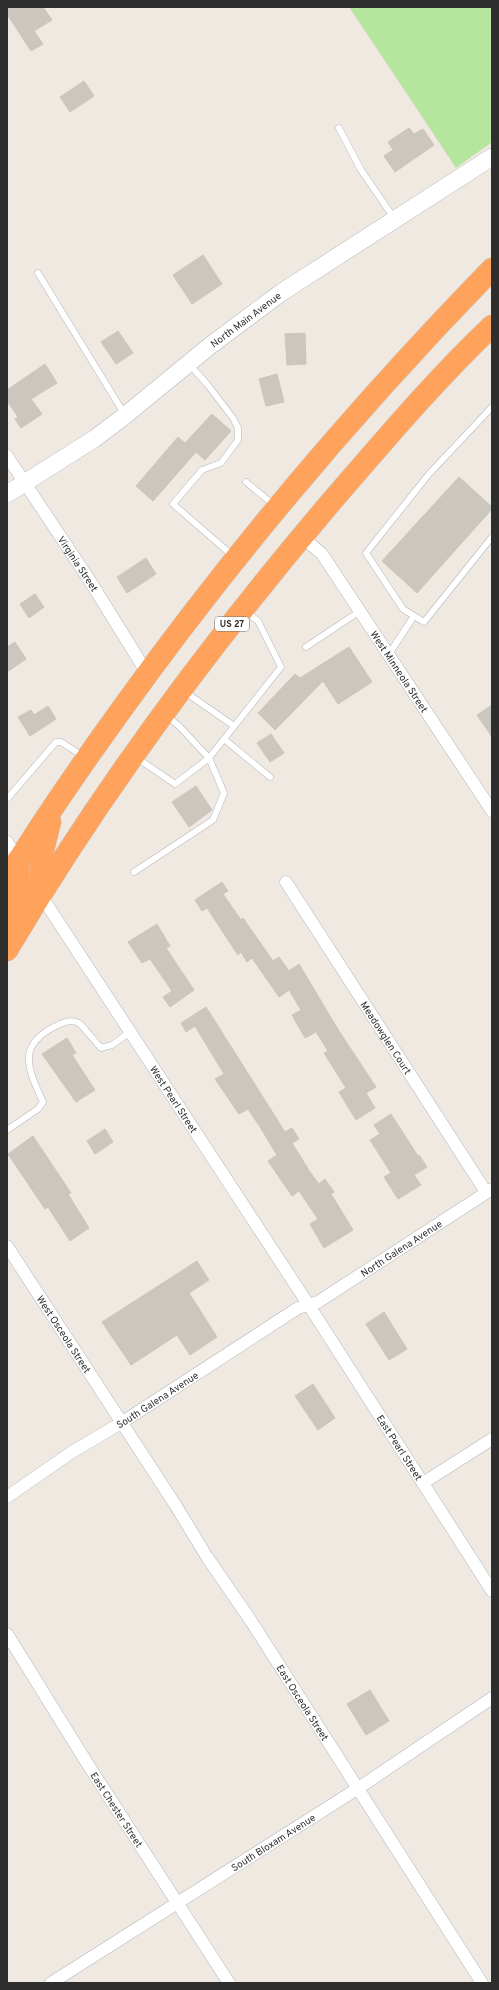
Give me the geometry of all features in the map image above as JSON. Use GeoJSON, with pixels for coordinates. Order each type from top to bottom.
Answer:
{"type":"FeatureCollection","features":[{"type":"Feature","properties":{"kind":"highway"},"geometry":{"type":"LineString","coordinates":[[7,879],[13,851],[54,806],[86,758],[147,673],[236,558],[277,507],[361,409],[492,269]]}},
{"type":"Feature","properties":{"kind":"highway","name":"US 27"},"geometry":{"type":"LineString","coordinates":[[7,949],[40,894],[134,756],[243,610],[302,537],[394,429],[464,353],[492,326]]}},
{"type":"Feature","properties":{"kind":"highway"},"geometry":{"type":"LineString","coordinates":[[40,894],[42,854],[54,806]]}},
{"type":"Feature","properties":{"kind":"highway"},"geometry":{"type":"LineString","coordinates":[[7,949],[18,897],[13,851]]}},
{"type":"Feature","properties":{"kind":"street","name":"North Main Avenue"},"geometry":{"type":"LineString","coordinates":[[7,494],[94,439],[282,292],[492,157]]}},
{"type":"Feature","properties":{"kind":"street","name":"Virginia Street"},"geometry":{"type":"LineString","coordinates":[[7,456],[90,581],[147,673]]}},
{"type":"Feature","properties":{"kind":"street","name":"West Minneola Street"},"geometry":{"type":"LineString","coordinates":[[302,537],[322,554],[492,811]]}},
{"type":"Feature","properties":{"kind":"street","name":"Meadowglen Court"},"geometry":{"type":"LineString","coordinates":[[286,882],[489,1191]]}},
{"type":"Feature","properties":{"kind":"street","name":"West Pearl Street"},"geometry":{"type":"LineString","coordinates":[[40,894],[308,1304]]}},
{"type":"Feature","properties":{"kind":"street","name":"North Galena Avenue"},"geometry":{"type":"LineString","coordinates":[[308,1304],[318,1302],[489,1191]]}},
{"type":"Feature","properties":{"kind":"street","name":"West Osceola Street"},"geometry":{"type":"LineString","coordinates":[[7,1246],[121,1423]]}},
{"type":"Feature","properties":{"kind":"street","name":"South Galena Avenue"},"geometry":{"type":"LineString","coordinates":[[7,1497],[72,1452],[121,1423],[298,1308],[308,1304]]}},
{"type":"Feature","properties":{"kind":"street","name":"East Pearl Street"},"geometry":{"type":"LineString","coordinates":[[308,1304],[492,1591]]}},
{"type":"Feature","properties":{"kind":"street","name":"East Osceola Street"},"geometry":{"type":"LineString","coordinates":[[121,1423],[176,1506],[207,1557],[251,1621],[482,1983]]}},
{"type":"Feature","properties":{"kind":"street"},"geometry":{"type":"LineString","coordinates":[[423,1483],[492,1439]]}},
{"type":"Feature","properties":{"kind":"street","name":"East Chester Street"},"geometry":{"type":"LineString","coordinates":[[7,1634],[87,1764],[229,1983]]}},
{"type":"Feature","properties":{"kind":"street","name":"South Bloxam Avenue"},"geometry":{"type":"LineString","coordinates":[[51,1983],[357,1789],[492,1698]]}},
{"type":"Feature","properties":{"kind":"lane"},"geometry":{"type":"LineString","coordinates":[[339,128],[361,170],[395,219]]}},
{"type":"Feature","properties":{"kind":"lane"},"geometry":{"type":"LineString","coordinates":[[38,274],[126,415]]}},
{"type":"Feature","properties":{"kind":"lane"},"geometry":{"type":"LineString","coordinates":[[189,364],[211,389],[233,418],[238,428],[238,440],[222,463],[202,470],[173,504],[236,558]]}},
{"type":"Feature","properties":{"kind":"lane"},"geometry":{"type":"LineString","coordinates":[[492,407],[429,474],[366,553],[402,610],[424,622],[492,537]]}},
{"type":"Feature","properties":{"kind":"lane"},"geometry":{"type":"LineString","coordinates":[[246,482],[277,507]]}},
{"type":"Feature","properties":{"kind":"lane"},"geometry":{"type":"LineString","coordinates":[[134,756],[175,784],[209,758],[281,667],[258,621],[243,610]]}},
{"type":"Feature","properties":{"kind":"lane"},"geometry":{"type":"LineString","coordinates":[[306,647],[360,611]]}},
{"type":"Feature","properties":{"kind":"lane"},"geometry":{"type":"LineString","coordinates":[[389,654],[414,616]]}},
{"type":"Feature","properties":{"kind":"lane"},"geometry":{"type":"LineString","coordinates":[[182,690],[234,726]]}},
{"type":"Feature","properties":{"kind":"lane"},"geometry":{"type":"LineString","coordinates":[[134,872],[214,820],[224,793],[209,758],[179,726],[164,714]]}},
{"type":"Feature","properties":{"kind":"lane"},"geometry":{"type":"LineString","coordinates":[[224,739],[270,777]]}},
{"type":"Feature","properties":{"kind":"lane"},"geometry":{"type":"LineString","coordinates":[[7,799],[56,742],[61,742],[86,758]]}},
{"type":"Feature","properties":{"kind":"lane"},"geometry":{"type":"LineString","coordinates":[[7,1130],[38,1110],[43,1102],[35,1084],[28,1060],[32,1043],[49,1029],[66,1021],[79,1023],[101,1048],[112,1045],[130,1032]]}},
{"type":"Feature","properties":{"kind":"green space"},"geometry":{"type":"Polygon","coordinates":[[[349,7],[492,7],[492,142],[456,168],[349,7]]]}},
{"type":"Feature","properties":{"kind":"building"},"geometry":{"type":"Polygon","coordinates":[[[7,7],[43,7],[52,20],[34,31],[43,44],[31,51],[7,14],[7,7]]]}},
{"type":"Feature","properties":{"kind":"building"},"geometry":{"type":"Polygon","coordinates":[[[84,81],[94,96],[70,112],[60,97],[84,81]]]}},
{"type":"Feature","properties":{"kind":"building"},"geometry":{"type":"Polygon","coordinates":[[[409,128],[414,134],[423,129],[434,145],[395,172],[384,156],[393,150],[388,142],[409,128]]]}},
{"type":"Feature","properties":{"kind":"building"},"geometry":{"type":"Polygon","coordinates":[[[203,255],[222,284],[192,304],[173,275],[203,255]]]}},
{"type":"Feature","properties":{"kind":"building"},"geometry":{"type":"Polygon","coordinates":[[[118,331],[133,353],[116,364],[101,342],[118,331]]]}},
{"type":"Feature","properties":{"kind":"building"},"geometry":{"type":"Polygon","coordinates":[[[305,333],[306,364],[287,365],[285,334],[305,333]]]}},
{"type":"Feature","properties":{"kind":"building"},"geometry":{"type":"Polygon","coordinates":[[[45,364],[57,383],[31,399],[42,414],[21,428],[15,419],[18,417],[7,401],[7,390],[45,364]]]}},
{"type":"Feature","properties":{"kind":"building"},"geometry":{"type":"Polygon","coordinates":[[[277,374],[284,402],[266,406],[259,379],[277,374]]]}},
{"type":"Feature","properties":{"kind":"building"},"geometry":{"type":"Polygon","coordinates":[[[212,414],[231,431],[205,460],[196,452],[153,501],[136,486],[178,437],[185,443],[212,414]]]}},
{"type":"Feature","properties":{"kind":"building"},"geometry":{"type":"Polygon","coordinates":[[[459,477],[492,507],[492,509],[417,593],[382,561],[459,477]]]}},
{"type":"Feature","properties":{"kind":"building"},"geometry":{"type":"Polygon","coordinates":[[[146,558],[156,574],[127,593],[117,577],[146,558]]]}},
{"type":"Feature","properties":{"kind":"building"},"geometry":{"type":"Polygon","coordinates":[[[35,594],[44,607],[29,618],[20,604],[35,594]]]}},
{"type":"Feature","properties":{"kind":"building"},"geometry":{"type":"Polygon","coordinates":[[[15,642],[26,659],[7,672],[7,647],[15,642]]]}},
{"type":"Feature","properties":{"kind":"building"},"geometry":{"type":"Polygon","coordinates":[[[349,647],[372,682],[338,704],[323,681],[275,730],[258,713],[295,674],[300,678],[349,647]]]}},
{"type":"Feature","properties":{"kind":"building"},"geometry":{"type":"Polygon","coordinates":[[[492,705],[492,737],[477,715],[492,705]]]}},
{"type":"Feature","properties":{"kind":"building"},"geometry":{"type":"Polygon","coordinates":[[[48,706],[56,719],[30,736],[18,717],[31,710],[34,715],[48,706]]]}},
{"type":"Feature","properties":{"kind":"building"},"geometry":{"type":"Polygon","coordinates":[[[271,734],[284,753],[270,762],[257,743],[271,734]]]}},
{"type":"Feature","properties":{"kind":"building"},"geometry":{"type":"Polygon","coordinates":[[[196,786],[212,810],[189,827],[172,802],[196,786]]]}},
{"type":"Feature","properties":{"kind":"building"},"geometry":{"type":"Polygon","coordinates":[[[222,882],[228,891],[223,894],[241,920],[243,918],[273,961],[279,957],[289,971],[299,964],[339,1031],[376,1087],[366,1093],[375,1108],[356,1120],[339,1092],[346,1088],[324,1053],[328,1051],[316,1032],[305,1038],[292,1015],[301,1010],[289,990],[279,997],[252,958],[247,962],[241,952],[238,955],[207,908],[202,911],[195,900],[222,882]]]}},
{"type":"Feature","properties":{"kind":"building"},"geometry":{"type":"Polygon","coordinates":[[[157,924],[170,946],[166,948],[194,990],[170,1007],[163,997],[172,991],[150,959],[142,963],[128,942],[157,924]]]}},
{"type":"Feature","properties":{"kind":"building"},"geometry":{"type":"Polygon","coordinates":[[[206,1007],[285,1132],[292,1128],[299,1139],[292,1143],[319,1184],[325,1179],[334,1192],[331,1194],[353,1230],[324,1248],[310,1224],[318,1219],[299,1191],[292,1196],[268,1161],[277,1155],[260,1127],[248,1109],[239,1114],[215,1079],[224,1074],[195,1026],[186,1032],[181,1023],[206,1007]]]}},
{"type":"Feature","properties":{"kind":"building"},"geometry":{"type":"Polygon","coordinates":[[[67,1038],[76,1053],[72,1055],[95,1090],[76,1102],[42,1054],[67,1038]]]}},
{"type":"Feature","properties":{"kind":"building"},"geometry":{"type":"Polygon","coordinates":[[[391,1114],[418,1156],[419,1155],[427,1167],[414,1175],[421,1185],[398,1199],[384,1177],[391,1173],[370,1140],[380,1134],[374,1125],[391,1114]]]}},
{"type":"Feature","properties":{"kind":"building"},"geometry":{"type":"Polygon","coordinates":[[[105,1129],[113,1142],[95,1154],[87,1141],[105,1129]]]}},
{"type":"Feature","properties":{"kind":"building"},"geometry":{"type":"Polygon","coordinates":[[[33,1136],[71,1193],[68,1194],[89,1228],[70,1241],[48,1207],[45,1209],[8,1154],[33,1136]]]}},
{"type":"Feature","properties":{"kind":"building"},"geometry":{"type":"Polygon","coordinates":[[[197,1261],[209,1280],[189,1293],[217,1337],[190,1355],[177,1335],[131,1365],[102,1322],[197,1261]]]}},
{"type":"Feature","properties":{"kind":"building"},"geometry":{"type":"Polygon","coordinates":[[[384,1312],[407,1349],[389,1360],[366,1324],[384,1312]]]}},
{"type":"Feature","properties":{"kind":"building"},"geometry":{"type":"Polygon","coordinates":[[[313,1384],[335,1418],[318,1430],[295,1396],[313,1384]]]}},
{"type":"Feature","properties":{"kind":"building"},"geometry":{"type":"Polygon","coordinates":[[[370,1690],[389,1721],[366,1735],[347,1704],[370,1690]]]}}]}
